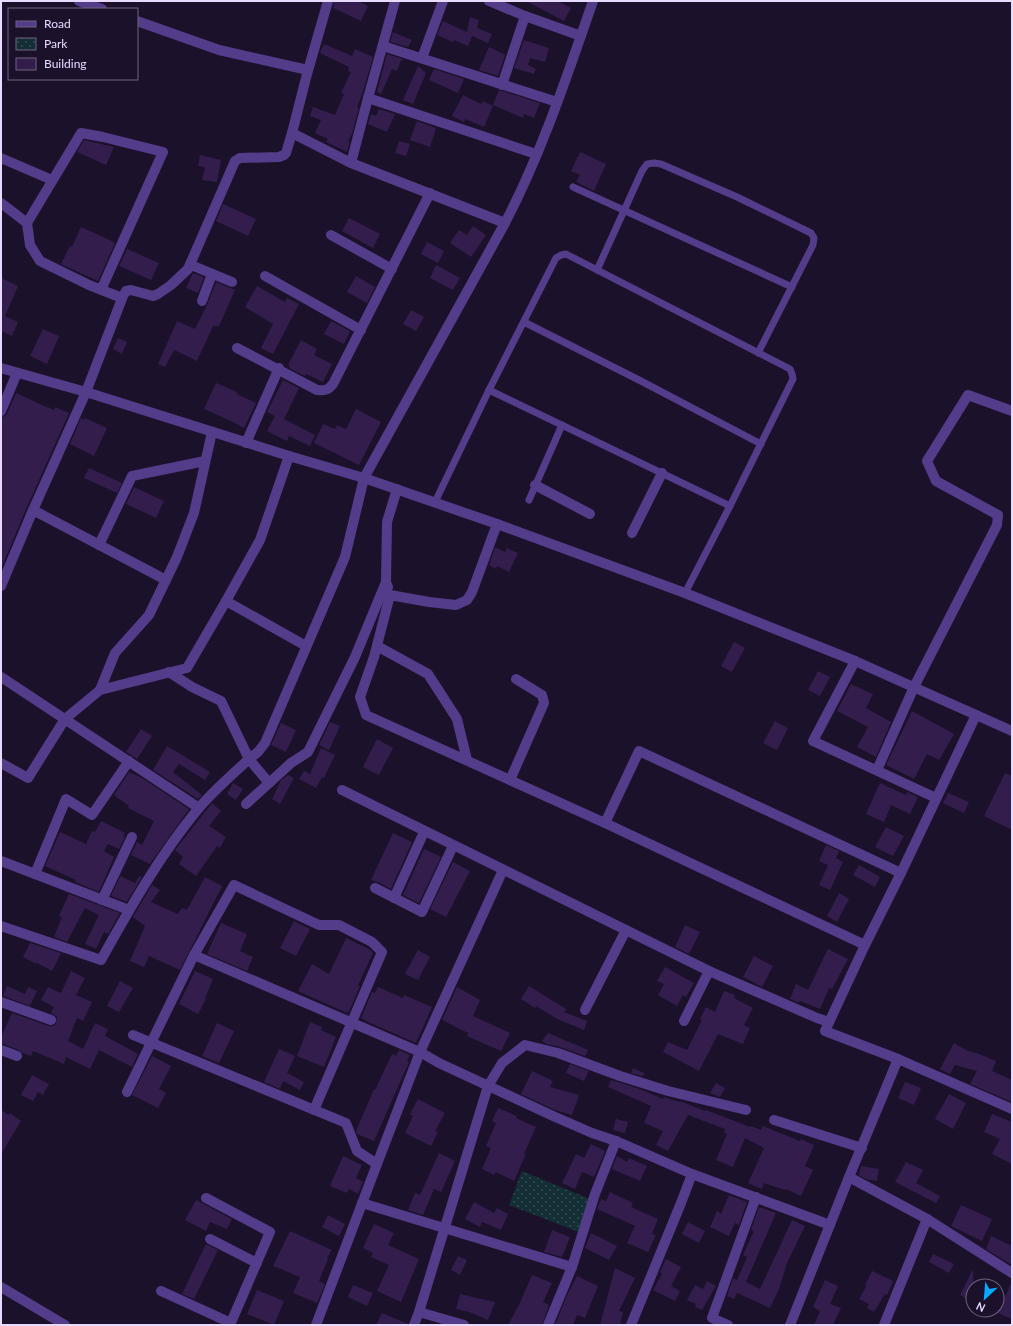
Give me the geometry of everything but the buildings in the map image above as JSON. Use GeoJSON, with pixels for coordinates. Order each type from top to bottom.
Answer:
{"type":"FeatureCollection","features":[{"type":"Feature","properties":{"kind":"street"},"geometry":{"type":"LineString","coordinates":[[79,1],[99,8]]}},
{"type":"Feature","properties":{"kind":"street"},"geometry":{"type":"LineString","coordinates":[[1,586],[86,392],[126,291],[131,290],[153,296],[171,285],[188,269],[235,161],[240,158],[279,157],[286,153],[328,1]]}},
{"type":"Feature","properties":{"kind":"street"},"geometry":{"type":"LineString","coordinates":[[351,163],[395,1]]}},
{"type":"Feature","properties":{"kind":"street"},"geometry":{"type":"LineString","coordinates":[[422,58],[443,1]]}},
{"type":"Feature","properties":{"kind":"street"},"geometry":{"type":"LineString","coordinates":[[489,1],[525,16],[581,36]]}},
{"type":"Feature","properties":{"kind":"street"},"geometry":{"type":"LineString","coordinates":[[1,926],[100,960],[129,910],[169,848],[199,808],[258,752],[265,743],[345,557],[364,478],[506,223],[520,195],[557,102],[594,1]]}},
{"type":"Feature","properties":{"kind":"street"},"geometry":{"type":"LineString","coordinates":[[502,85],[525,16]]}},
{"type":"Feature","properties":{"kind":"street"},"geometry":{"type":"LineString","coordinates":[[138,21],[219,50],[308,70]]}},
{"type":"Feature","properties":{"kind":"street"},"geometry":{"type":"LineString","coordinates":[[383,46],[557,102]]}},
{"type":"Feature","properties":{"kind":"street"},"geometry":{"type":"LineString","coordinates":[[368,98],[536,154]]}},
{"type":"Feature","properties":{"kind":"street"},"geometry":{"type":"LineString","coordinates":[[100,290],[163,152],[103,136],[81,133],[27,222],[30,245],[40,261],[100,290],[122,298]]}},
{"type":"Feature","properties":{"kind":"street"},"geometry":{"type":"LineString","coordinates":[[292,133],[351,163],[506,223]]}},
{"type":"Feature","properties":{"kind":"street"},"geometry":{"type":"LineString","coordinates":[[1,158],[52,180]]}},
{"type":"Feature","properties":{"kind":"street"},"geometry":{"type":"LineString","coordinates":[[237,348],[279,368],[317,390],[323,391],[329,389],[361,330],[430,194]]}},
{"type":"Feature","properties":{"kind":"street"},"geometry":{"type":"LineString","coordinates":[[1,203],[27,222]]}},
{"type":"Feature","properties":{"kind":"street"},"geometry":{"type":"LineString","coordinates":[[331,235],[392,269]]}},
{"type":"Feature","properties":{"kind":"street"},"geometry":{"type":"LineString","coordinates":[[191,265],[232,282]]}},
{"type":"Feature","properties":{"kind":"street"},"geometry":{"type":"LineString","coordinates":[[202,301],[212,274]]}},
{"type":"Feature","properties":{"kind":"street"},"geometry":{"type":"LineString","coordinates":[[265,276],[361,330]]}},
{"type":"Feature","properties":{"kind":"street"},"geometry":{"type":"LineString","coordinates":[[1,368],[86,392],[246,443],[364,478],[497,524],[684,593],[855,661],[1012,731]]}},
{"type":"Feature","properties":{"kind":"street"},"geometry":{"type":"LineString","coordinates":[[246,443],[279,368]]}},
{"type":"Feature","properties":{"kind":"street"},"geometry":{"type":"LineString","coordinates":[[1,411],[17,373]]}},
{"type":"Feature","properties":{"kind":"street"},"geometry":{"type":"LineString","coordinates":[[877,770],[914,687],[997,525],[998,515],[936,482],[927,461],[968,395],[1012,411]]}},
{"type":"Feature","properties":{"kind":"street"},"geometry":{"type":"LineString","coordinates":[[100,690],[115,653],[149,615],[177,557],[194,513],[212,432]]}},
{"type":"Feature","properties":{"kind":"street"},"geometry":{"type":"LineString","coordinates":[[1,763],[28,778],[64,719],[100,690],[187,668],[260,540],[289,456]]}},
{"type":"Feature","properties":{"kind":"street"},"geometry":{"type":"LineString","coordinates":[[99,545],[132,476],[205,461]]}},
{"type":"Feature","properties":{"kind":"street"},"geometry":{"type":"LineString","coordinates":[[632,533],[662,473]]}},
{"type":"Feature","properties":{"kind":"street"},"geometry":{"type":"LineString","coordinates":[[535,485],[590,514]]}},
{"type":"Feature","properties":{"kind":"street"},"geometry":{"type":"LineString","coordinates":[[397,489],[387,522],[386,582],[390,595],[377,646],[360,697],[366,715],[605,823],[865,945]]}},
{"type":"Feature","properties":{"kind":"street"},"geometry":{"type":"LineString","coordinates":[[33,510],[166,580]]}},
{"type":"Feature","properties":{"kind":"street"},"geometry":{"type":"LineString","coordinates":[[390,595],[428,602],[456,605],[468,600],[497,524]]}},
{"type":"Feature","properties":{"kind":"street"},"geometry":{"type":"LineString","coordinates":[[246,804],[291,763],[308,752],[355,657],[386,582]]}},
{"type":"Feature","properties":{"kind":"street"},"geometry":{"type":"LineString","coordinates":[[226,601],[306,646]]}},
{"type":"Feature","properties":{"kind":"street"},"geometry":{"type":"LineString","coordinates":[[377,646],[428,674],[457,719],[467,760]]}},
{"type":"Feature","properties":{"kind":"street"},"geometry":{"type":"LineString","coordinates":[[855,661],[813,741],[936,798]]}},
{"type":"Feature","properties":{"kind":"street"},"geometry":{"type":"LineString","coordinates":[[169,672],[192,687],[222,701],[249,759],[269,784]]}},
{"type":"Feature","properties":{"kind":"street"},"geometry":{"type":"LineString","coordinates":[[1,677],[199,808]]}},
{"type":"Feature","properties":{"kind":"street"},"geometry":{"type":"LineString","coordinates":[[510,780],[544,703],[542,695],[516,679]]}},
{"type":"Feature","properties":{"kind":"street"},"geometry":{"type":"LineString","coordinates":[[976,715],[825,1031],[898,1059],[1012,1109]]}},
{"type":"Feature","properties":{"kind":"street"},"geometry":{"type":"LineString","coordinates":[[605,823],[639,751],[901,873]]}},
{"type":"Feature","properties":{"kind":"street"},"geometry":{"type":"LineString","coordinates":[[35,874],[66,799],[92,815],[128,761]]}},
{"type":"Feature","properties":{"kind":"street"},"geometry":{"type":"LineString","coordinates":[[342,790],[424,832],[709,970],[817,1018],[830,1022]]}},
{"type":"Feature","properties":{"kind":"street"},"geometry":{"type":"LineString","coordinates":[[394,898],[424,832]]}},
{"type":"Feature","properties":{"kind":"street"},"geometry":{"type":"LineString","coordinates":[[102,900],[132,837]]}},
{"type":"Feature","properties":{"kind":"street"},"geometry":{"type":"LineString","coordinates":[[375,888],[422,912],[453,846]]}},
{"type":"Feature","properties":{"kind":"street"},"geometry":{"type":"LineString","coordinates":[[1,861],[129,910]]}},
{"type":"Feature","properties":{"kind":"street"},"geometry":{"type":"LineString","coordinates":[[316,1325],[420,1052],[503,870]]}},
{"type":"Feature","properties":{"kind":"street"},"geometry":{"type":"LineString","coordinates":[[127,1092],[194,955],[234,885],[320,925],[339,925],[372,942],[382,952],[314,1110]]}},
{"type":"Feature","properties":{"kind":"street"},"geometry":{"type":"LineString","coordinates":[[585,1010],[626,930]]}},
{"type":"Feature","properties":{"kind":"street"},"geometry":{"type":"LineString","coordinates":[[194,955],[420,1052],[438,1063],[566,1122],[616,1141],[692,1174],[830,1225]]}},
{"type":"Feature","properties":{"kind":"street"},"geometry":{"type":"LineString","coordinates":[[684,1021],[709,970]]}},
{"type":"Feature","properties":{"kind":"street"},"geometry":{"type":"LineString","coordinates":[[1,1002],[51,1020]]}},
{"type":"Feature","properties":{"kind":"street"},"geometry":{"type":"LineString","coordinates":[[133,1035],[346,1123],[357,1151],[377,1164]]}},
{"type":"Feature","properties":{"kind":"street"},"geometry":{"type":"LineString","coordinates":[[414,1325],[488,1086],[502,1063],[525,1045],[558,1053],[620,1076],[668,1091],[746,1110]]}},
{"type":"Feature","properties":{"kind":"street"},"geometry":{"type":"LineString","coordinates":[[1,1050],[17,1056]]}},
{"type":"Feature","properties":{"kind":"street"},"geometry":{"type":"LineString","coordinates":[[790,1325],[898,1059]]}},
{"type":"Feature","properties":{"kind":"street"},"geometry":{"type":"LineString","coordinates":[[774,1120],[862,1148]]}},
{"type":"Feature","properties":{"kind":"street"},"geometry":{"type":"LineString","coordinates":[[548,1325],[572,1268],[595,1194],[616,1141]]}},
{"type":"Feature","properties":{"kind":"street"},"geometry":{"type":"LineString","coordinates":[[631,1325],[692,1174]]}},
{"type":"Feature","properties":{"kind":"street"},"geometry":{"type":"LineString","coordinates":[[849,1177],[927,1219],[1012,1273]]}},
{"type":"Feature","properties":{"kind":"street"},"geometry":{"type":"LineString","coordinates":[[728,1325],[717,1323],[712,1318],[756,1197]]}},
{"type":"Feature","properties":{"kind":"street"},"geometry":{"type":"LineString","coordinates":[[161,1291],[230,1324],[270,1232],[206,1198]]}},
{"type":"Feature","properties":{"kind":"street"},"geometry":{"type":"LineString","coordinates":[[362,1203],[572,1268]]}},
{"type":"Feature","properties":{"kind":"street"},"geometry":{"type":"LineString","coordinates":[[884,1325],[927,1219]]}},
{"type":"Feature","properties":{"kind":"street"},"geometry":{"type":"LineString","coordinates":[[210,1239],[256,1263]]}},
{"type":"Feature","properties":{"kind":"street"},"geometry":{"type":"LineString","coordinates":[[1,1287],[65,1325]]}},
{"type":"Feature","properties":{"kind":"street"},"geometry":{"type":"LineString","coordinates":[[419,1312],[464,1325]]}},
{"type":"Feature","properties":{"kind":"lane"},"geometry":{"type":"LineString","coordinates":[[597,270],[642,171],[647,164],[661,164],[737,197],[811,233],[814,238],[813,245],[758,353]]}},
{"type":"Feature","properties":{"kind":"lane"},"geometry":{"type":"LineString","coordinates":[[572,187],[624,212],[792,287]]}},
{"type":"Feature","properties":{"kind":"lane"},"geometry":{"type":"LineString","coordinates":[[434,502],[556,258],[566,254],[790,369],[792,374],[793,379],[761,444],[684,593]]}},
{"type":"Feature","properties":{"kind":"lane"},"geometry":{"type":"LineString","coordinates":[[524,322],[761,444]]}},
{"type":"Feature","properties":{"kind":"lane"},"geometry":{"type":"LineString","coordinates":[[489,390],[730,506]]}},
{"type":"Feature","properties":{"kind":"lane"},"geometry":{"type":"LineString","coordinates":[[529,500],[562,425]]}},
{"type":"Feature","properties":{"kind":"green space"},"geometry":{"type":"Polygon","coordinates":[[[522,1171],[590,1199],[579,1232],[509,1205],[522,1171]]]}}]}
